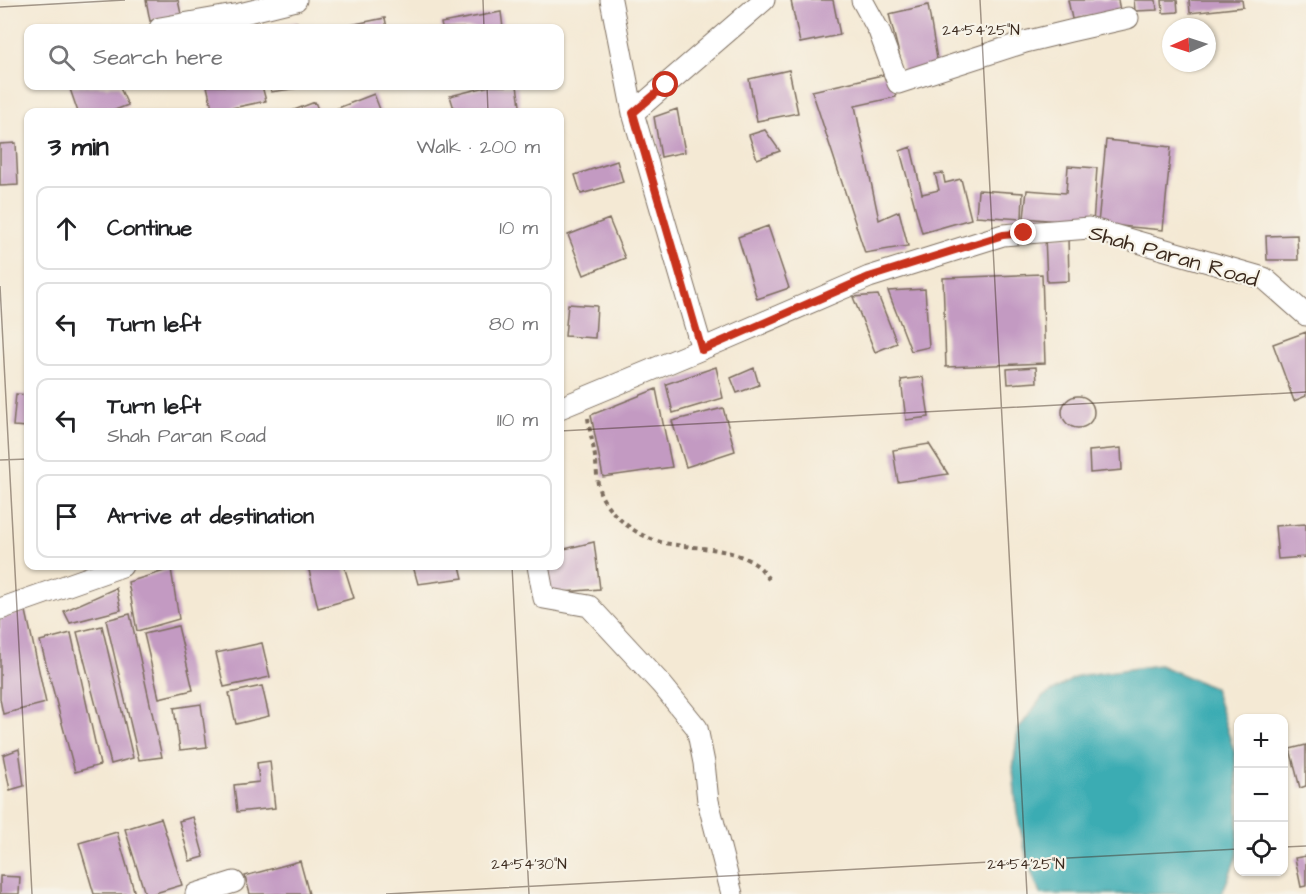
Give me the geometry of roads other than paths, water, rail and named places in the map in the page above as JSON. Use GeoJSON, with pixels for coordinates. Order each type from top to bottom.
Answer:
{"type":"FeatureCollection","features":[{"type":"Feature","properties":{"kind":"street"},"geometry":{"type":"LineString","coordinates":[[183,24],[240,14],[296,0]]}},
{"type":"Feature","properties":{"kind":"street"},"geometry":{"type":"LineString","coordinates":[[611,0],[633,113],[702,350]]}},
{"type":"Feature","properties":{"kind":"street"},"geometry":{"type":"LineString","coordinates":[[633,113],[764,0]]}},
{"type":"Feature","properties":{"kind":"street"},"geometry":{"type":"LineString","coordinates":[[862,0],[879,31],[898,83],[1025,42],[1128,18]]}},
{"type":"Feature","properties":{"kind":"street","name":"Shah Paran Road"},"geometry":{"type":"LineString","coordinates":[[564,406],[702,350],[869,277],[1003,235],[1089,228],[1264,278],[1306,315]]}},
{"type":"Feature","properties":{"kind":"street"},"geometry":{"type":"LineString","coordinates":[[0,609],[111,570]]}},
{"type":"Feature","properties":{"kind":"street"},"geometry":{"type":"LineString","coordinates":[[539,570],[544,598],[589,606],[662,685],[697,728],[708,801],[732,894]]}},
{"type":"Feature","properties":{"kind":"street"},"geometry":{"type":"LineString","coordinates":[[196,894],[234,882]]}},
{"type":"Feature","properties":{"kind":"water"},"geometry":{"type":"Polygon","coordinates":[[[1159,665],[1214,688],[1234,751],[1234,863],[1222,894],[1040,894],[1028,863],[1017,814],[1013,769],[1018,730],[1042,697],[1078,676],[1159,665]]]}}]}
